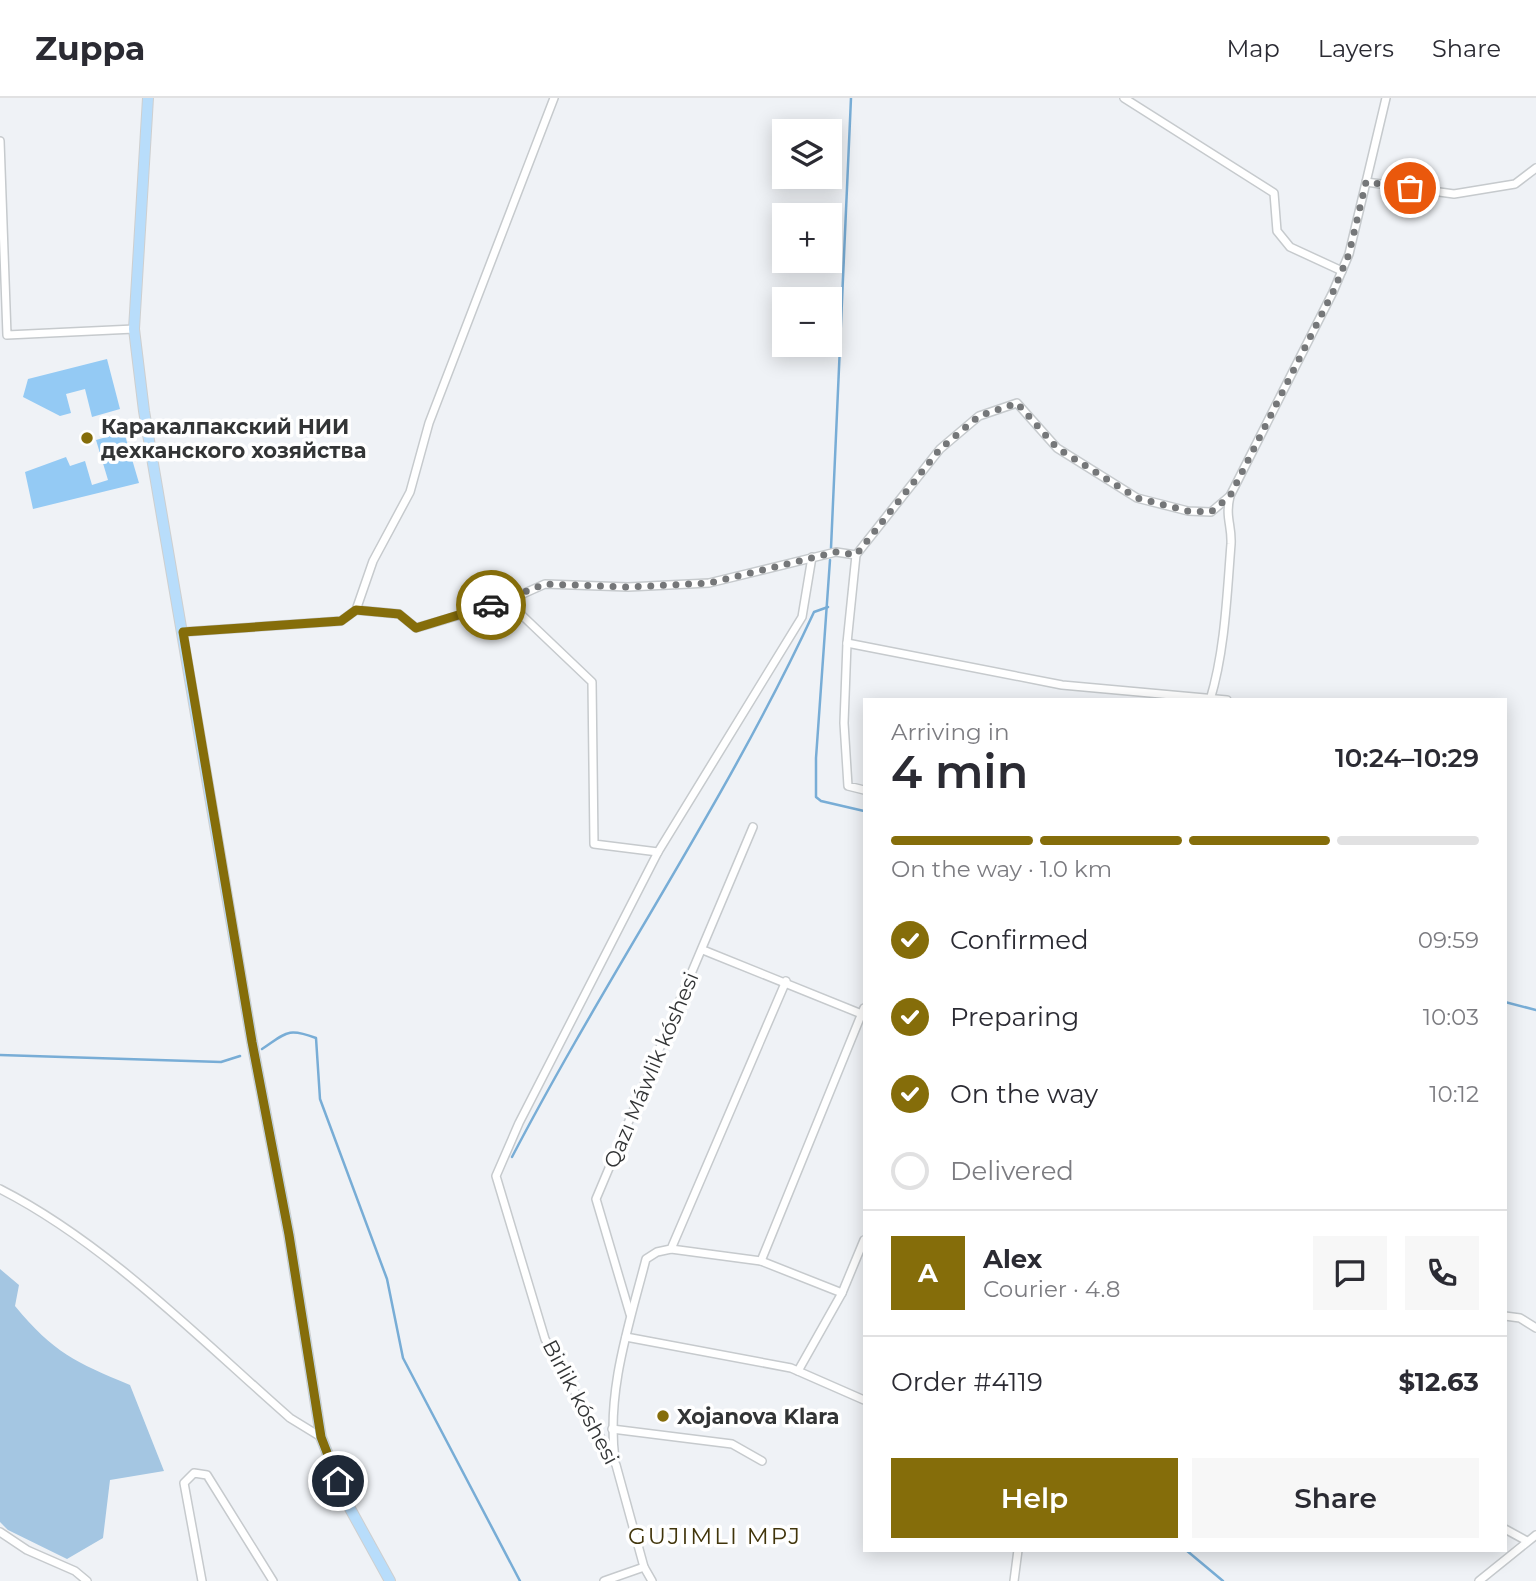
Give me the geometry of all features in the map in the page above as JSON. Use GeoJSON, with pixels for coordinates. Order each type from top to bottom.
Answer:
{"type":"FeatureCollection","features":[{"type":"Feature","properties":{"kind":"main road"},"geometry":{"type":"LineString","coordinates":[[148,98],[134,330],[140,385],[252,1042],[289,1235],[321,1437],[347,1503],[390,1581]]}},
{"type":"Feature","properties":{"kind":"street"},"geometry":{"type":"LineString","coordinates":[[183,632],[341,621],[356,610],[373,561],[410,492],[429,423],[468,315],[554,98]]}},
{"type":"Feature","properties":{"kind":"street"},"geometry":{"type":"LineString","coordinates":[[1124,98],[1274,193],[1277,231],[1290,247],[1342,271]]}},
{"type":"Feature","properties":{"kind":"street"},"geometry":{"type":"LineString","coordinates":[[847,643],[1062,685],[1211,698],[1226,595],[1231,539],[1226,515],[1230,496],[1342,271],[1386,98]]}},
{"type":"Feature","properties":{"kind":"street"},"geometry":{"type":"LineString","coordinates":[[0,141],[7,335],[134,330]]}},
{"type":"Feature","properties":{"kind":"street"},"geometry":{"type":"LineString","coordinates":[[1366,182],[1454,194],[1515,184],[1536,168]]}},
{"type":"Feature","properties":{"kind":"street"},"geometry":{"type":"LineString","coordinates":[[863,790],[848,786],[844,723],[847,643],[856,555],[940,449],[979,416],[1017,403],[1057,448],[1137,498],[1188,511],[1211,512],[1230,496]]}},
{"type":"Feature","properties":{"kind":"street"},"geometry":{"type":"LineString","coordinates":[[356,610],[399,614],[416,628],[507,601],[545,584],[628,587],[709,583],[836,552],[856,555]]}},
{"type":"Feature","properties":{"kind":"street"},"geometry":{"type":"LineString","coordinates":[[507,601],[592,682],[594,844],[658,852],[802,617],[812,557]]}},
{"type":"Feature","properties":{"kind":"street","name":"Qazı Máwlik kóshesi"},"geometry":{"type":"LineString","coordinates":[[631,1317],[596,1199],[703,950],[752,827]]}},
{"type":"Feature","properties":{"kind":"street","name":"Birlik kóshesi"},"geometry":{"type":"LineString","coordinates":[[652,1581],[645,1567],[616,1465],[545,1339],[496,1176],[519,1123],[658,852]]}},
{"type":"Feature","properties":{"kind":"street"},"geometry":{"type":"LineString","coordinates":[[703,950],[863,1012]]}},
{"type":"Feature","properties":{"kind":"street"},"geometry":{"type":"LineString","coordinates":[[671,1249],[786,981]]}},
{"type":"Feature","properties":{"kind":"street"},"geometry":{"type":"LineString","coordinates":[[761,1261],[863,1014]]}},
{"type":"Feature","properties":{"kind":"street"},"geometry":{"type":"LineString","coordinates":[[0,1189],[37,1208],[96,1250],[290,1418],[321,1437]]}},
{"type":"Feature","properties":{"kind":"street"},"geometry":{"type":"LineString","coordinates":[[798,1371],[842,1293],[863,1242]]}},
{"type":"Feature","properties":{"kind":"street"},"geometry":{"type":"LineString","coordinates":[[616,1465],[612,1429],[619,1362],[646,1259],[657,1252],[671,1249],[761,1261],[842,1293]]}},
{"type":"Feature","properties":{"kind":"street"},"geometry":{"type":"LineString","coordinates":[[1507,1316],[1520,1318],[1536,1328]]}},
{"type":"Feature","properties":{"kind":"street"},"geometry":{"type":"LineString","coordinates":[[626,1337],[798,1371],[863,1400]]}},
{"type":"Feature","properties":{"kind":"street"},"geometry":{"type":"LineString","coordinates":[[612,1429],[732,1444],[762,1461]]}},
{"type":"Feature","properties":{"kind":"street"},"geometry":{"type":"LineString","coordinates":[[202,1581],[184,1483],[194,1473],[207,1475],[273,1581]]}},
{"type":"Feature","properties":{"kind":"street"},"geometry":{"type":"LineString","coordinates":[[1507,1529],[1527,1541]]}},
{"type":"Feature","properties":{"kind":"street"},"geometry":{"type":"LineString","coordinates":[[0,1532],[27,1550],[75,1571],[87,1581]]}},
{"type":"Feature","properties":{"kind":"street"},"geometry":{"type":"LineString","coordinates":[[1479,1581],[1536,1535]]}},
{"type":"Feature","properties":{"kind":"street"},"geometry":{"type":"LineString","coordinates":[[1014,1581],[1018,1552]]}},
{"type":"Feature","properties":{"kind":"street"},"geometry":{"type":"LineString","coordinates":[[604,1581],[645,1567]]}},
{"type":"Feature","properties":{"kind":"shaded area"},"geometry":{"type":"Polygon","coordinates":[[[107,359],[120,409],[92,417],[85,389],[66,394],[71,413],[60,416],[23,397],[28,379],[107,359]]]}},
{"type":"Feature","properties":{"kind":"shaded area"},"geometry":{"type":"Polygon","coordinates":[[[124,432],[139,483],[33,509],[25,472],[66,457],[70,466],[85,461],[92,485],[108,480],[96,440],[124,432]]]}},
{"type":"Feature","properties":{"kind":"shaded area"},"geometry":{"type":"Polygon","coordinates":[[[0,1269],[19,1285],[15,1306],[54,1346],[94,1370],[130,1385],[164,1471],[110,1480],[103,1538],[67,1559],[8,1530],[0,1522],[0,1269]]]}},
{"type":"Feature","properties":{"kind":"waterway"},"geometry":{"type":"LineString","coordinates":[[831,548],[851,98]]}},
{"type":"Feature","properties":{"kind":"waterway"},"geometry":{"type":"LineString","coordinates":[[830,560],[816,758],[816,797],[821,801],[863,811]]}},
{"type":"Feature","properties":{"kind":"waterway"},"geometry":{"type":"LineString","coordinates":[[512,1157],[587,1021],[744,751],[814,612],[828,607]]}},
{"type":"Feature","properties":{"kind":"waterway"},"geometry":{"type":"LineString","coordinates":[[1507,1003],[1536,1010]]}},
{"type":"Feature","properties":{"kind":"waterway"},"geometry":{"type":"LineString","coordinates":[[262,1049],[287,1033],[316,1038],[320,1099],[387,1279],[403,1358],[520,1581]]}},
{"type":"Feature","properties":{"kind":"waterway"},"geometry":{"type":"LineString","coordinates":[[0,1055],[221,1062],[240,1056]]}},
{"type":"Feature","properties":{"kind":"waterway"},"geometry":{"type":"LineString","coordinates":[[1188,1552],[1223,1581]]}},
{"type":"Feature","properties":{"kind":"way so far"},"geometry":{"type":"LineString","coordinates":[[491,605],[545,584],[628,587],[709,583],[836,552],[856,555],[940,449],[979,416],[1017,403],[1057,448],[1137,498],[1188,511],[1211,512],[1230,496],[1333,292],[1349,254],[1366,182],[1410,188]]}},
{"type":"Feature","properties":{"kind":"place","name":"Каракалпакский НИИ дехканского хозяйства"},"geometry":{"type":"Point","coordinates":[87,438]}},
{"type":"Feature","properties":{"kind":"place","name":"Xojanova Klara"},"geometry":{"type":"Point","coordinates":[663,1416]}},
{"type":"Feature","properties":{"kind":"district","name":"GUJIMLI MPJ"},"geometry":{"type":"Point","coordinates":[715,1536]}},
{"type":"Feature","properties":{"kind":"route"},"geometry":{"type":"LineString","coordinates":[[338,1481],[321,1437],[310,1378],[289,1235],[196,724],[183,632],[341,621],[356,610],[399,614],[416,628],[491,605]]}}]}
